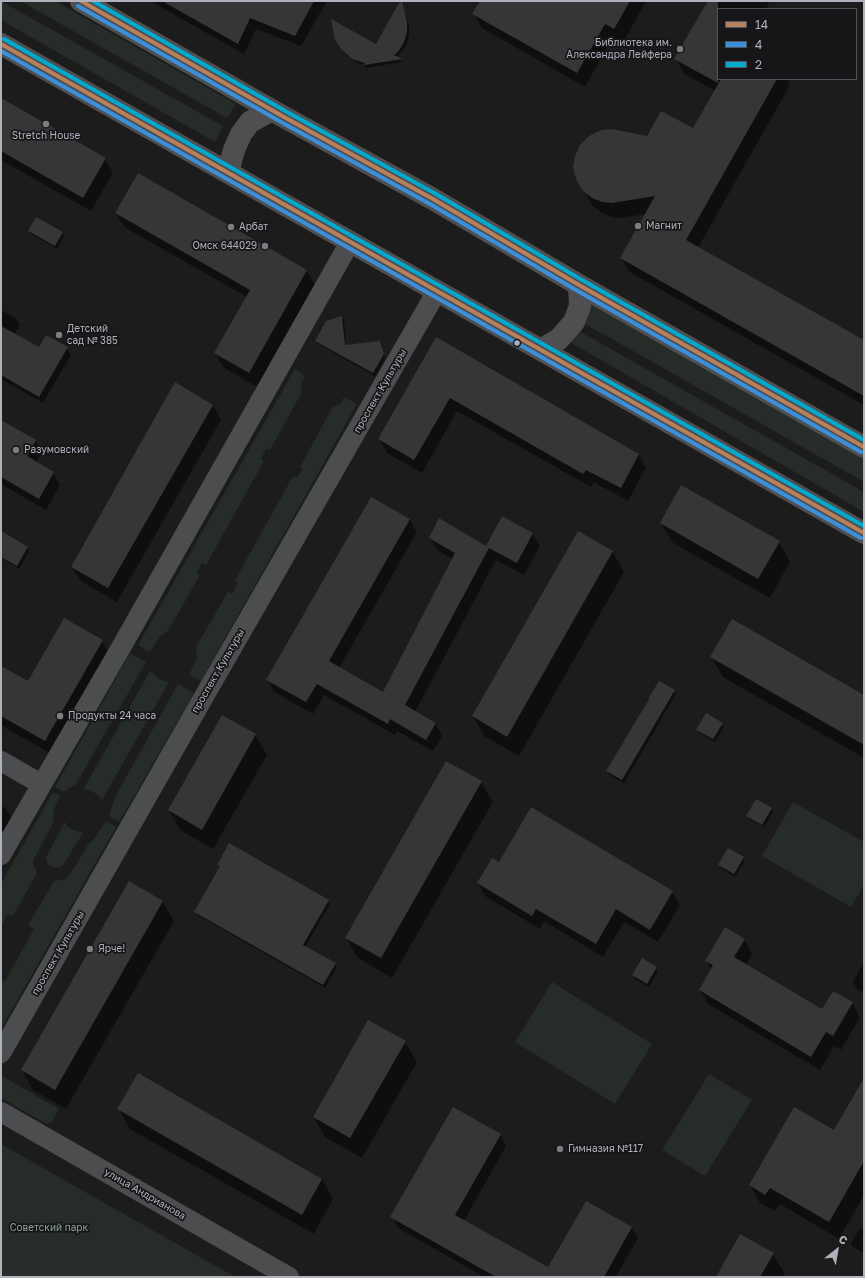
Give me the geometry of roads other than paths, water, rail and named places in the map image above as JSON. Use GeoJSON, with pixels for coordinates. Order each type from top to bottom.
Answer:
{"type":"FeatureCollection","features":[{"type":"Feature","properties":{"kind":"main road"},"geometry":{"type":"LineString","coordinates":[[81,1],[272,110],[433,199],[580,285],[864,447]]}},
{"type":"Feature","properties":{"kind":"main road"},"geometry":{"type":"LineString","coordinates":[[1,44],[864,533]]}},
{"type":"Feature","properties":{"kind":"main road"},"geometry":{"type":"LineString","coordinates":[[228,172],[234,150],[241,134],[250,122],[272,110]]}},
{"type":"Feature","properties":{"kind":"main road"},"geometry":{"type":"LineString","coordinates":[[541,350],[559,339],[574,322],[580,306],[580,285]]}},
{"type":"Feature","properties":{"kind":"street"},"geometry":{"type":"LineString","coordinates":[[1,855],[119,651],[350,242]]}},
{"type":"Feature","properties":{"kind":"street","name":"проспект Культуры"},"geometry":{"type":"LineString","coordinates":[[1,1053],[437,291]]}},
{"type":"Feature","properties":{"kind":"street"},"geometry":{"type":"LineString","coordinates":[[1,761],[41,784]]}},
{"type":"Feature","properties":{"kind":"street","name":"улица Андрианова"},"geometry":{"type":"LineString","coordinates":[[1,1112],[289,1277]]}},
{"type":"Feature","properties":{"kind":"place","name":"Библиотека им. Александра Лейфера"},"geometry":{"type":"Point","coordinates":[680,49]}},
{"type":"Feature","properties":{"kind":"place","name":"Stretch House"},"geometry":{"type":"Point","coordinates":[46,124]}},
{"type":"Feature","properties":{"kind":"place","name":"Магнит"},"geometry":{"type":"Point","coordinates":[638,226]}},
{"type":"Feature","properties":{"kind":"place","name":"Арбат"},"geometry":{"type":"Point","coordinates":[231,227]}},
{"type":"Feature","properties":{"kind":"place","name":"Омск 644029"},"geometry":{"type":"Point","coordinates":[265,246]}},
{"type":"Feature","properties":{"kind":"place","name":"Детский сад № 385"},"geometry":{"type":"Point","coordinates":[59,335]}},
{"type":"Feature","properties":{"kind":"place","name":"Разумовский"},"geometry":{"type":"Point","coordinates":[16,450]}},
{"type":"Feature","properties":{"kind":"place","name":"Продукты 24 часа"},"geometry":{"type":"Point","coordinates":[60,716]}},
{"type":"Feature","properties":{"kind":"place","name":"Ярче!"},"geometry":{"type":"Point","coordinates":[90,949]}},
{"type":"Feature","properties":{"kind":"place","name":"Гимназия №117"},"geometry":{"type":"Point","coordinates":[560,1149]}},
{"type":"Feature","properties":{"kind":"park label","name":"Советский парк"},"geometry":{"type":"Point","coordinates":[49,1228]}}]}
